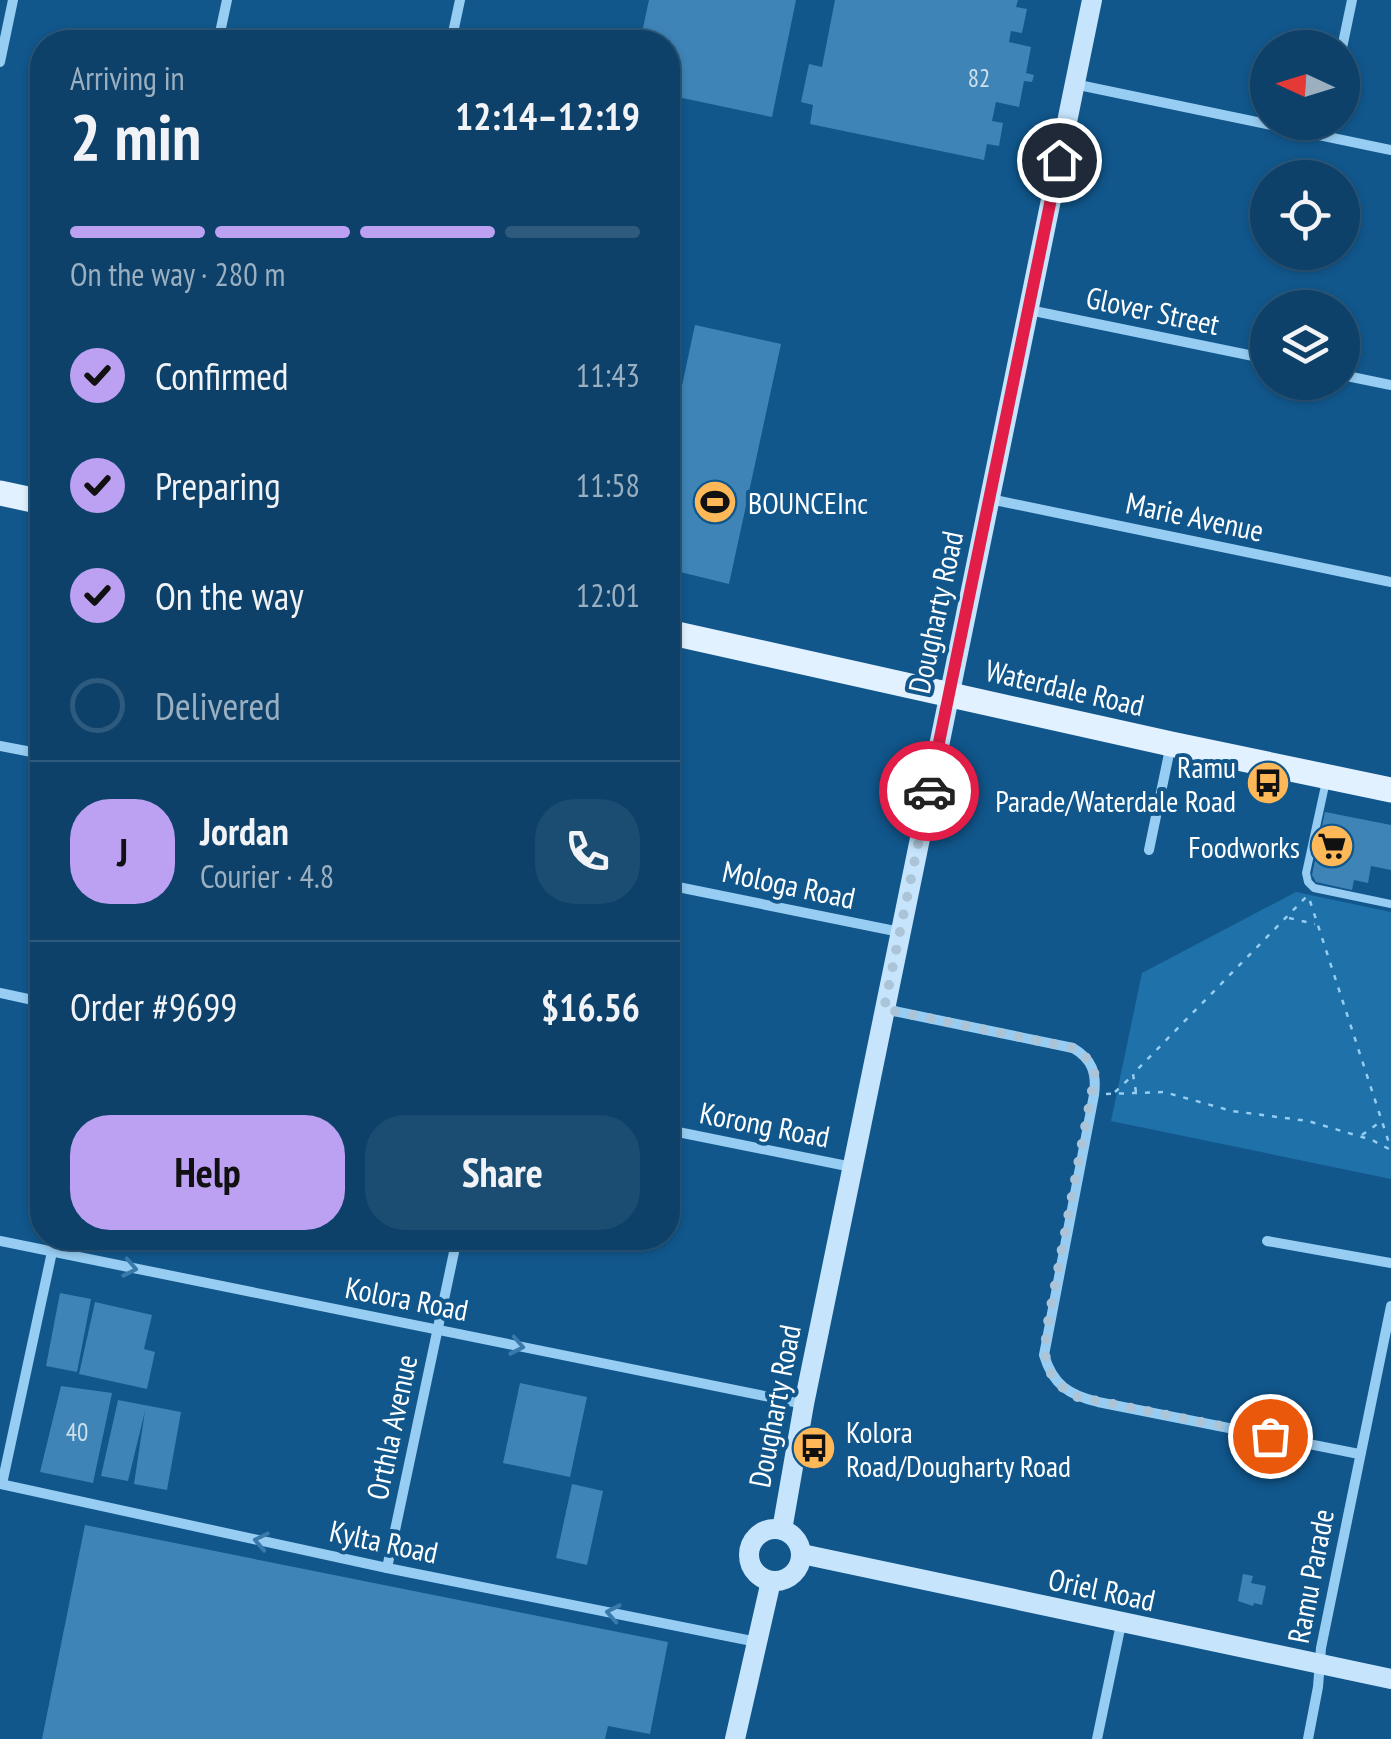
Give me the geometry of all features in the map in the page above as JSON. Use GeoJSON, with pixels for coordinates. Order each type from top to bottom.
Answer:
{"type":"FeatureCollection","features":[{"type":"Feature","properties":{"kind":"main road"},"geometry":{"type":"LineString","coordinates":[[0,493],[30,499]]}},
{"type":"Feature","properties":{"kind":"main road","name":"Waterdale Road"},"geometry":{"type":"LineString","coordinates":[[680,635],[1391,790]]}},
{"type":"Feature","properties":{"kind":"street"},"geometry":{"type":"LineString","coordinates":[[0,62],[13,0]]}},
{"type":"Feature","properties":{"kind":"street"},"geometry":{"type":"LineString","coordinates":[[221,30],[227,0]]}},
{"type":"Feature","properties":{"kind":"street"},"geometry":{"type":"LineString","coordinates":[[454,30],[460,0]]}},
{"type":"Feature","properties":{"kind":"street","name":"Dougharty Road"},"geometry":{"type":"LineString","coordinates":[[782,1530],[884,1009],[1092,0]]}},
{"type":"Feature","properties":{"kind":"street"},"geometry":{"type":"LineString","coordinates":[[1346,30],[1352,0]]}},
{"type":"Feature","properties":{"kind":"street"},"geometry":{"type":"LineString","coordinates":[[1074,84],[1250,121]]}},
{"type":"Feature","properties":{"kind":"street"},"geometry":{"type":"LineString","coordinates":[[1343,140],[1391,150]]}},
{"type":"Feature","properties":{"kind":"street","name":"Glover Street"},"geometry":{"type":"LineString","coordinates":[[1028,310],[1250,355]]}},
{"type":"Feature","properties":{"kind":"street"},"geometry":{"type":"LineString","coordinates":[[1360,379],[1391,385]]}},
{"type":"Feature","properties":{"kind":"street","name":"Marie Avenue"},"geometry":{"type":"LineString","coordinates":[[989,499],[1391,582]]}},
{"type":"Feature","properties":{"kind":"street"},"geometry":{"type":"LineString","coordinates":[[1149,850],[1171,744]]}},
{"type":"Feature","properties":{"kind":"street"},"geometry":{"type":"LineString","coordinates":[[0,746],[30,752]]}},
{"type":"Feature","properties":{"kind":"street","name":"Mologa Road"},"geometry":{"type":"LineString","coordinates":[[680,887],[900,932]]}},
{"type":"Feature","properties":{"kind":"street"},"geometry":{"type":"LineString","coordinates":[[0,993],[30,999]]}},
{"type":"Feature","properties":{"kind":"street"},"geometry":{"type":"LineString","coordinates":[[884,1009],[1073,1048],[1094,1068],[1094,1095],[1044,1355],[1058,1385],[1073,1396],[1098,1402],[1359,1454]]}},
{"type":"Feature","properties":{"kind":"street","name":"Korong Road"},"geometry":{"type":"LineString","coordinates":[[680,1132],[852,1167]]}},
{"type":"Feature","properties":{"kind":"street","name":"Kolora Road"},"geometry":{"type":"LineString","coordinates":[[0,1241],[30,1247]]}},
{"type":"Feature","properties":{"kind":"street"},"geometry":{"type":"LineString","coordinates":[[1267,1241],[1391,1263]]}},
{"type":"Feature","properties":{"kind":"street","name":"Kolora Road"},"geometry":{"type":"LineString","coordinates":[[43,1250],[804,1404]]}},
{"type":"Feature","properties":{"kind":"street","name":"Orthla Avenue"},"geometry":{"type":"LineString","coordinates":[[387,1568],[455,1250]]}},
{"type":"Feature","properties":{"kind":"street"},"geometry":{"type":"LineString","coordinates":[[1,1484],[52,1252]]}},
{"type":"Feature","properties":{"kind":"street","name":"Ramu Parade"},"geometry":{"type":"LineString","coordinates":[[1308,1739],[1359,1454],[1391,1306]]}},
{"type":"Feature","properties":{"kind":"street","name":"Kylta Road"},"geometry":{"type":"LineString","coordinates":[[1,1484],[758,1643]]}},
{"type":"Feature","properties":{"kind":"street"},"geometry":{"type":"LineString","coordinates":[[782,1530],[796,1540],[802,1554],[794,1574],[771,1581],[755,1571],[750,1563],[750,1549],[763,1532],[782,1530]]}},
{"type":"Feature","properties":{"kind":"street","name":"Oriel Road"},"geometry":{"type":"LineString","coordinates":[[802,1554],[1391,1679]]}},
{"type":"Feature","properties":{"kind":"street"},"geometry":{"type":"LineString","coordinates":[[739,1738],[771,1581]]}},
{"type":"Feature","properties":{"kind":"street"},"geometry":{"type":"LineString","coordinates":[[1097,1739],[1120,1624]]}},
{"type":"Feature","properties":{"kind":"lane"},"geometry":{"type":"LineString","coordinates":[[1326,776],[1306,873],[1309,890],[1391,904]]}},
{"type":"Feature","properties":{"kind":"path"},"geometry":{"type":"LineString","coordinates":[[1114,1093],[1287,918],[1309,890]]}},
{"type":"Feature","properties":{"kind":"path"},"geometry":{"type":"LineString","coordinates":[[1309,890],[1390,1148]]}},
{"type":"Feature","properties":{"kind":"path"},"geometry":{"type":"LineString","coordinates":[[1287,918],[1318,925]]}},
{"type":"Feature","properties":{"kind":"path"},"geometry":{"type":"LineString","coordinates":[[1133,1074],[1136,1092]]}},
{"type":"Feature","properties":{"kind":"path"},"geometry":{"type":"LineString","coordinates":[[1094,1095],[1164,1092],[1232,1111],[1308,1122],[1390,1148]]}},
{"type":"Feature","properties":{"kind":"path"},"geometry":{"type":"LineString","coordinates":[[1361,1136],[1381,1121]]}},
{"type":"Feature","properties":{"kind":"shaded area"},"geometry":{"type":"Polygon","coordinates":[[[1296,892],[1391,912],[1391,1179],[1111,1121],[1142,973],[1296,892]]]}},
{"type":"Feature","properties":{"kind":"building"},"geometry":{"type":"Polygon","coordinates":[[[649,0],[796,0],[772,117],[680,98],[680,30],[643,30],[649,0]]]}},
{"type":"Feature","properties":{"kind":"building"},"geometry":{"type":"Polygon","coordinates":[[[835,0],[1018,0],[1016,7],[1027,9],[1022,33],[1011,31],[1009,42],[1031,47],[1026,73],[1034,75],[1032,82],[1024,81],[1019,107],[996,102],[992,121],[1003,123],[999,146],[987,144],[984,160],[810,124],[813,105],[801,102],[809,64],[822,67],[835,0]]]}},
{"type":"Feature","properties":{"kind":"building"},"geometry":{"type":"Polygon","coordinates":[[[695,325],[781,344],[729,584],[680,572],[680,395],[695,325]]]}},
{"type":"Feature","properties":{"kind":"building"},"geometry":{"type":"Polygon","coordinates":[[[1325,812],[1391,825],[1391,870],[1371,866],[1368,883],[1354,880],[1352,890],[1316,882],[1312,875],[1325,812]]]}},
{"type":"Feature","properties":{"kind":"building"},"geometry":{"type":"Polygon","coordinates":[[[60,1293],[91,1299],[77,1372],[46,1366],[60,1293]]]}},
{"type":"Feature","properties":{"kind":"building"},"geometry":{"type":"Polygon","coordinates":[[[95,1302],[152,1315],[144,1349],[155,1352],[147,1389],[79,1374],[95,1302]]]}},
{"type":"Feature","properties":{"kind":"building"},"geometry":{"type":"Polygon","coordinates":[[[520,1383],[587,1397],[570,1477],[503,1463],[520,1383]]]}},
{"type":"Feature","properties":{"kind":"building"},"geometry":{"type":"Polygon","coordinates":[[[61,1386],[112,1393],[93,1483],[40,1472],[61,1386]]]}},
{"type":"Feature","properties":{"kind":"building"},"geometry":{"type":"Polygon","coordinates":[[[118,1400],[181,1412],[167,1490],[134,1484],[145,1411],[128,1481],[101,1476],[118,1400]]]}},
{"type":"Feature","properties":{"kind":"building"},"geometry":{"type":"Polygon","coordinates":[[[572,1484],[603,1491],[587,1565],[556,1558],[572,1484]]]}},
{"type":"Feature","properties":{"kind":"building"},"geometry":{"type":"Polygon","coordinates":[[[85,1525],[668,1642],[650,1734],[608,1726],[605,1739],[42,1739],[85,1525]]]}},
{"type":"Feature","properties":{"kind":"building"},"geometry":{"type":"Polygon","coordinates":[[[1243,1574],[1253,1576],[1251,1583],[1266,1586],[1262,1605],[1238,1601],[1243,1574]]]}},
{"type":"Feature","properties":{"kind":"way so far"},"geometry":{"type":"LineString","coordinates":[[929,791],[884,1009],[1073,1048],[1094,1068],[1094,1095],[1048,1322],[1044,1355],[1048,1370],[1058,1385],[1073,1396],[1270,1436]]}},
{"type":"Feature","properties":{"kind":"place","name":"BOUNCEInc"},"geometry":{"type":"Point","coordinates":[715,502]}},
{"type":"Feature","properties":{"kind":"place","name":"Ramu Parade/Waterdale Road"},"geometry":{"type":"Point","coordinates":[1268,783]}},
{"type":"Feature","properties":{"kind":"place","name":"Foodworks"},"geometry":{"type":"Point","coordinates":[1332,846]}},
{"type":"Feature","properties":{"kind":"place","name":"Kolora Road/Dougharty Road"},"geometry":{"type":"Point","coordinates":[814,1448]}},
{"type":"Feature","properties":{"kind":"route"},"geometry":{"type":"LineString","coordinates":[[929,791],[1059,160]]}}]}
